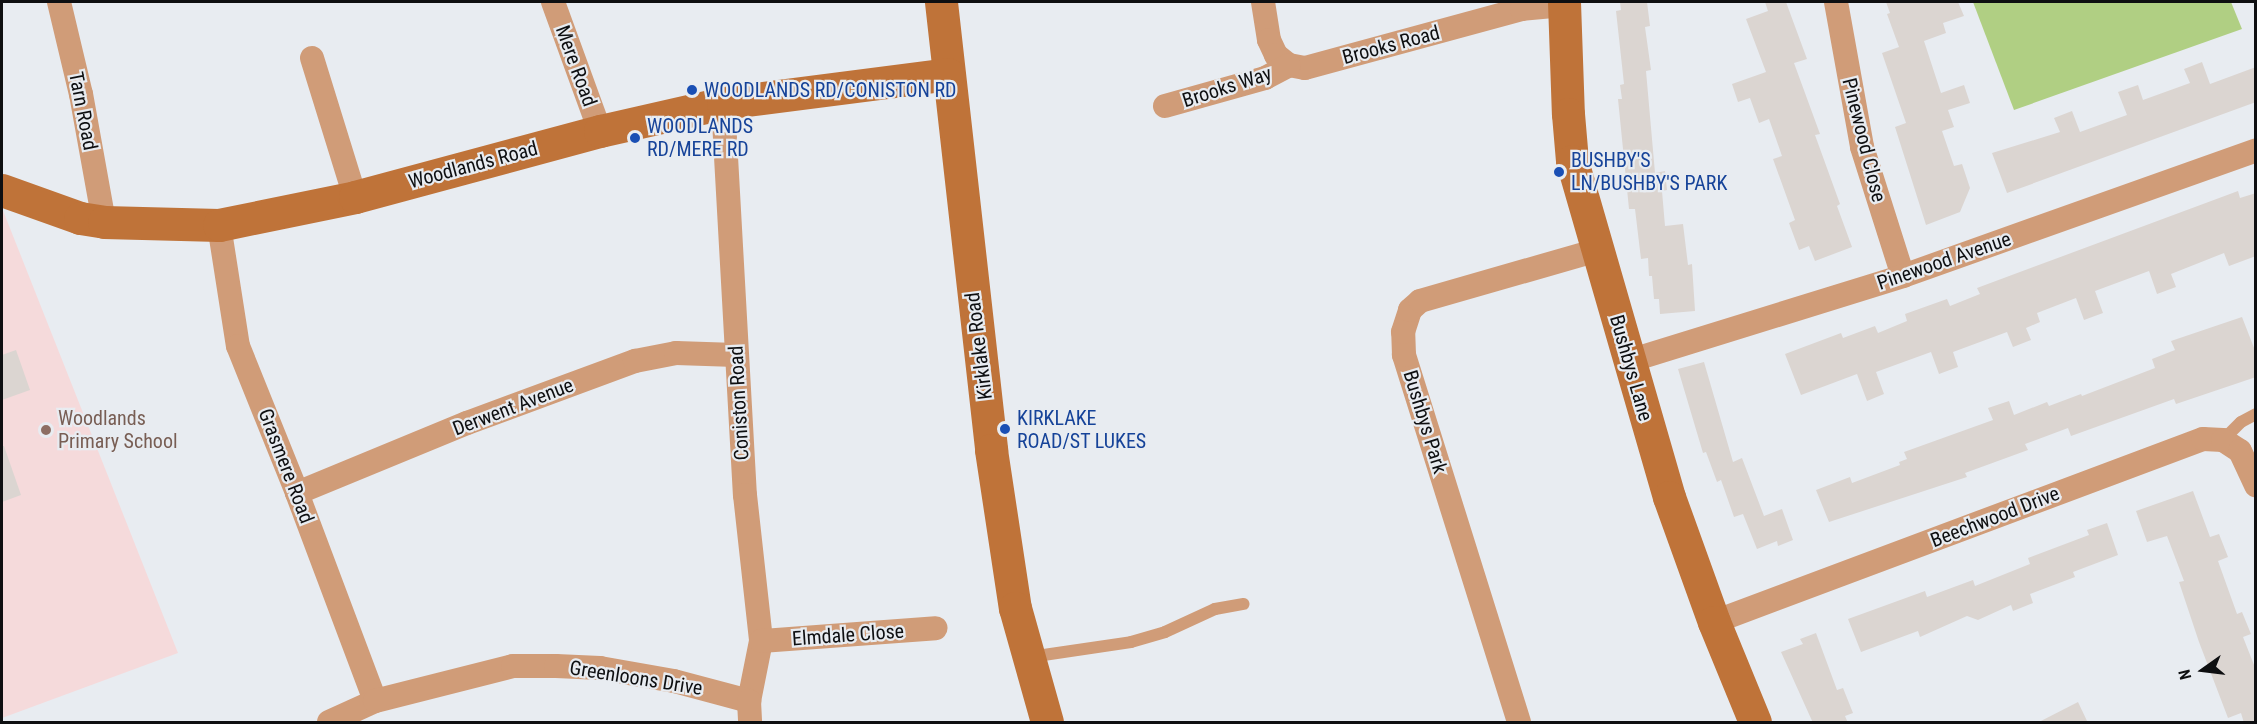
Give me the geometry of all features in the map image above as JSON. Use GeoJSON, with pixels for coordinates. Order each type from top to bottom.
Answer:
{"type":"FeatureCollection","features":[{"type":"Feature","properties":{"kind":"street","name":"Tarn Road"},"geometry":{"type":"LineString","coordinates":[[59,2],[81,94],[104,222]]}},
{"type":"Feature","properties":{"kind":"street","name":"Mere Road"},"geometry":{"type":"LineString","coordinates":[[553,2],[600,130]]}},
{"type":"Feature","properties":{"kind":"street","name":"Kirklake Road"},"geometry":{"type":"LineString","coordinates":[[941,2],[991,450],[1015,609],[1047,723]]}},
{"type":"Feature","properties":{"kind":"street"},"geometry":{"type":"LineString","coordinates":[[1263,2],[1271,48],[1288,65]]}},
{"type":"Feature","properties":{"kind":"street","name":"Pinewood Close"},"geometry":{"type":"LineString","coordinates":[[1836,2],[1862,147],[1903,276]]}},
{"type":"Feature","properties":{"kind":"street","name":"Brooks Road"},"geometry":{"type":"LineString","coordinates":[[1288,65],[1305,68],[1522,9],[1564,3]]}},
{"type":"Feature","properties":{"kind":"street","name":"Bushbys Lane"},"geometry":{"type":"LineString","coordinates":[[1564,3],[1572,161],[1669,498],[1714,622],[1755,723]]}},
{"type":"Feature","properties":{"kind":"street"},"geometry":{"type":"LineString","coordinates":[[312,58],[354,197]]}},
{"type":"Feature","properties":{"kind":"street","name":"Brooks Way"},"geometry":{"type":"LineString","coordinates":[[1165,106],[1265,78],[1288,65]]}},
{"type":"Feature","properties":{"kind":"street","name":"Woodlands Road"},"geometry":{"type":"LineString","coordinates":[[2,190],[80,218],[104,222],[219,225],[354,197],[600,130],[723,103],[948,74]]}},
{"type":"Feature","properties":{"kind":"street","name":"Coniston Road"},"geometry":{"type":"LineString","coordinates":[[723,103],[745,495],[761,641],[750,712]]}},
{"type":"Feature","properties":{"kind":"street","name":"Pinewood Avenue"},"geometry":{"type":"LineString","coordinates":[[1629,361],[1903,276],[2256,150]]}},
{"type":"Feature","properties":{"kind":"street","name":"Grasmere Road"},"geometry":{"type":"LineString","coordinates":[[219,225],[238,346],[297,493],[375,702]]}},
{"type":"Feature","properties":{"kind":"street","name":"Bushbys Park"},"geometry":{"type":"LineString","coordinates":[[1519,723],[1404,355],[1403,332],[1410,310],[1420,301],[1598,250]]}},
{"type":"Feature","properties":{"kind":"street","name":"Derwent Avenue"},"geometry":{"type":"LineString","coordinates":[[297,493],[467,423],[635,361],[676,353],[736,355]]}},
{"type":"Feature","properties":{"kind":"street","name":"Beechwood Drive"},"geometry":{"type":"LineString","coordinates":[[1714,622],[2203,439],[2223,440]]}},
{"type":"Feature","properties":{"kind":"street"},"geometry":{"type":"LineString","coordinates":[[2223,440],[2232,444],[2246,459],[2256,485]]}},
{"type":"Feature","properties":{"kind":"street","name":"Elmdale Close"},"geometry":{"type":"LineString","coordinates":[[761,641],[936,628]]}},
{"type":"Feature","properties":{"kind":"street","name":"Greenloons Drive"},"geometry":{"type":"LineString","coordinates":[[329,723],[375,702],[513,666],[600,668],[675,681],[750,712]]}},
{"type":"Feature","properties":{"kind":"lane"},"geometry":{"type":"LineString","coordinates":[[2223,440],[2241,422],[2256,414]]}},
{"type":"Feature","properties":{"kind":"lane"},"geometry":{"type":"LineString","coordinates":[[1029,658],[1131,642],[1165,632],[1215,609],[1244,604]]}},
{"type":"Feature","properties":{"kind":"shaded area","name":"Woodlands Primary School"},"geometry":{"type":"Polygon","coordinates":[[[2,208],[178,653],[2,718],[2,208]]]}},
{"type":"Feature","properties":{"kind":"green space"},"geometry":{"type":"Polygon","coordinates":[[[1973,2],[2231,2],[2242,29],[2014,110],[1973,2]]]}},
{"type":"Feature","properties":{"kind":"building"},"geometry":{"type":"Polygon","coordinates":[[[1620,2],[1647,2],[1650,26],[1645,27],[1651,70],[1646,71],[1655,173],[1665,171],[1667,190],[1662,191],[1665,226],[1683,224],[1688,265],[1692,264],[1695,311],[1660,314],[1659,299],[1654,299],[1652,276],[1649,276],[1648,258],[1641,259],[1635,209],[1629,209],[1618,99],[1622,99],[1620,85],[1624,84],[1616,11],[1621,10],[1620,2]]]}},
{"type":"Feature","properties":{"kind":"building"},"geometry":{"type":"Polygon","coordinates":[[[1765,2],[1786,2],[1807,59],[1794,63],[1820,134],[1815,135],[1840,204],[1837,206],[1852,247],[1815,261],[1809,246],[1799,250],[1789,223],[1795,220],[1773,159],[1782,156],[1769,119],[1759,123],[1750,98],[1738,102],[1732,84],[1766,72],[1746,19],[1768,11],[1765,2]]]}},
{"type":"Feature","properties":{"kind":"building"},"geometry":{"type":"Polygon","coordinates":[[[1886,2],[1958,2],[1964,16],[1943,23],[1946,33],[1924,41],[1941,93],[1964,85],[1970,103],[1948,110],[1954,127],[1942,131],[1954,166],[1962,164],[1970,188],[1960,212],[1926,225],[1895,127],[1906,123],[1882,53],[1899,47],[1887,14],[1890,13],[1886,2]]]}},
{"type":"Feature","properties":{"kind":"building"},"geometry":{"type":"Polygon","coordinates":[[[2202,62],[2210,84],[2256,67],[2256,102],[2007,193],[1992,153],[2060,132],[2054,118],[2072,111],[2080,132],[2127,115],[2118,92],[2138,85],[2143,100],[2190,83],[2184,69],[2202,62]]]}},
{"type":"Feature","properties":{"kind":"building"},"geometry":{"type":"Polygon","coordinates":[[[2238,191],[2240,198],[2256,193],[2256,256],[2229,266],[2224,253],[2171,274],[2176,287],[2157,294],[2149,271],[2095,291],[2103,313],[2084,320],[2076,298],[2037,313],[2040,322],[2026,328],[2031,340],[2013,347],[2007,332],[1953,352],[1958,367],[1939,374],[1931,352],[1876,372],[1884,394],[1867,401],[1857,374],[1801,395],[1785,354],[1841,333],[1843,338],[1875,326],[1878,333],[1907,321],[1905,314],[1947,299],[1950,306],[1980,294],[1977,288],[2238,191]]]}},
{"type":"Feature","properties":{"kind":"building"},"geometry":{"type":"Polygon","coordinates":[[[2242,317],[2256,353],[2256,377],[2176,404],[2174,399],[2071,436],[2068,428],[2025,444],[2028,450],[1965,473],[1967,477],[1829,522],[1816,490],[1850,477],[1852,483],[1900,465],[1899,462],[1907,459],[1904,452],[1993,420],[1988,408],[2009,401],[2014,415],[2047,402],[2049,406],[2081,394],[2082,396],[2155,368],[2152,359],[2175,350],[2171,341],[2242,317]]]}},
{"type":"Feature","properties":{"kind":"building"},"geometry":{"type":"Polygon","coordinates":[[[16,350],[30,390],[2,400],[2,355],[16,350]]]}},
{"type":"Feature","properties":{"kind":"building"},"geometry":{"type":"Polygon","coordinates":[[[1704,362],[1733,462],[1742,458],[1764,516],[1782,509],[1793,540],[1778,546],[1777,541],[1757,549],[1743,514],[1734,517],[1721,480],[1717,482],[1706,452],[1703,453],[1678,369],[1704,362]]]}},
{"type":"Feature","properties":{"kind":"building"},"geometry":{"type":"Polygon","coordinates":[[[2,446],[4,446],[21,495],[2,502],[2,446]]]}},
{"type":"Feature","properties":{"kind":"building"},"geometry":{"type":"Polygon","coordinates":[[[2193,491],[2210,537],[2219,534],[2228,557],[2218,561],[2237,614],[2242,612],[2251,634],[2243,637],[2256,670],[2256,723],[2244,723],[2241,713],[2228,718],[2199,642],[2179,582],[2184,581],[2167,536],[2147,542],[2136,511],[2193,491]]]}},
{"type":"Feature","properties":{"kind":"building"},"geometry":{"type":"Polygon","coordinates":[[[2107,523],[2118,555],[2073,572],[2075,577],[2030,594],[2033,603],[2013,611],[2011,605],[1978,620],[1967,616],[1920,637],[1918,631],[1861,652],[1848,619],[1925,591],[1927,597],[1973,580],[1975,586],[2030,564],[2028,558],[2089,535],[2087,530],[2107,523]]]}},
{"type":"Feature","properties":{"kind":"building"},"geometry":{"type":"Polygon","coordinates":[[[1816,633],[1837,690],[1843,688],[1853,713],[1845,716],[1848,723],[1813,723],[1781,652],[1803,644],[1800,639],[1816,633]]]}},
{"type":"Feature","properties":{"kind":"building"},"geometry":{"type":"Polygon","coordinates":[[[2078,702],[2088,723],[2037,723],[2078,702]]]}},
{"type":"Feature","properties":{"kind":"place","name":"WOODLANDS RD/CONISTON RD"},"geometry":{"type":"Point","coordinates":[692,90]}},
{"type":"Feature","properties":{"kind":"place","name":"WOODLANDS RD/MERE RD"},"geometry":{"type":"Point","coordinates":[635,138]}},
{"type":"Feature","properties":{"kind":"place","name":"BUSHBY'S LN/BUSHBY'S PARK"},"geometry":{"type":"Point","coordinates":[1559,172]}},
{"type":"Feature","properties":{"kind":"place","name":"KIRKLAKE ROAD/ST LUKES"},"geometry":{"type":"Point","coordinates":[1005,429]}},
{"type":"Feature","properties":{"kind":"place","name":"Woodlands Primary School"},"geometry":{"type":"Point","coordinates":[46,430]}}]}
